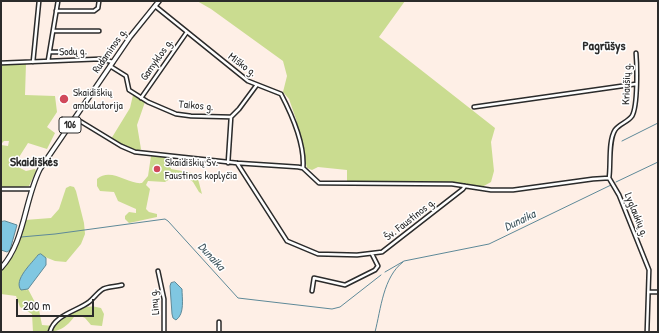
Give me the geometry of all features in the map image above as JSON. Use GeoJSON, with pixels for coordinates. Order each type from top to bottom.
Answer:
{"type":"FeatureCollection","features":[{"type":"Feature","properties":{"kind":"main road","name":"Rudaminos g."},"geometry":{"type":"LineString","coordinates":[[31,190],[40,169],[110,66],[159,1]]}},
{"type":"Feature","properties":{"kind":"main road","name":"106"},"geometry":{"type":"LineString","coordinates":[[1,268],[11,256],[15,247],[31,190]]}},
{"type":"Feature","properties":{"kind":"street"},"geometry":{"type":"LineString","coordinates":[[33,62],[39,1]]}},
{"type":"Feature","properties":{"kind":"street"},"geometry":{"type":"LineString","coordinates":[[48,61],[58,1]]}},
{"type":"Feature","properties":{"kind":"street"},"geometry":{"type":"LineString","coordinates":[[56,11],[94,11],[98,8],[99,1]]}},
{"type":"Feature","properties":{"kind":"street","name":"Miško g."},"geometry":{"type":"LineString","coordinates":[[155,6],[248,81],[256,86],[281,94],[294,118],[303,159],[303,168]]}},
{"type":"Feature","properties":{"kind":"street"},"geometry":{"type":"LineString","coordinates":[[53,31],[99,31]]}},
{"type":"Feature","properties":{"kind":"street","name":"Gamyklos g."},"geometry":{"type":"LineString","coordinates":[[141,98],[187,32]]}},
{"type":"Feature","properties":{"kind":"street"},"geometry":{"type":"LineString","coordinates":[[50,52],[68,52]]}},
{"type":"Feature","properties":{"kind":"street","name":"Kriaušių g."},"geometry":{"type":"LineString","coordinates":[[609,178],[609,157],[614,132],[633,114],[638,69],[636,53]]}},
{"type":"Feature","properties":{"kind":"street","name":"Sodų g."},"geometry":{"type":"LineString","coordinates":[[1,63],[100,59],[113,62]]}},
{"type":"Feature","properties":{"kind":"street","name":"Taikos g."},"geometry":{"type":"LineString","coordinates":[[110,66],[126,76],[129,90],[141,98],[164,109],[184,115],[231,117]]}},
{"type":"Feature","properties":{"kind":"street"},"geometry":{"type":"LineString","coordinates":[[474,107],[636,84]]}},
{"type":"Feature","properties":{"kind":"street"},"geometry":{"type":"LineString","coordinates":[[228,163],[231,117],[256,86]]}},
{"type":"Feature","properties":{"kind":"street"},"geometry":{"type":"LineString","coordinates":[[75,118],[129,151],[237,164],[303,168]]}},
{"type":"Feature","properties":{"kind":"street","name":"Šv. Faustinos g."},"geometry":{"type":"LineString","coordinates":[[237,164],[287,241],[318,254],[372,254],[386,250],[465,186]]}},
{"type":"Feature","properties":{"kind":"street","name":"Šv. Faustinos g."},"geometry":{"type":"LineString","coordinates":[[303,168],[319,183],[452,184],[513,190],[609,178]]}},
{"type":"Feature","properties":{"kind":"street","name":"Lyglaukių g."},"geometry":{"type":"LineString","coordinates":[[609,178],[619,194],[649,270],[650,292],[647,332]]}},
{"type":"Feature","properties":{"kind":"street"},"geometry":{"type":"LineString","coordinates":[[1,188],[31,190]]}},
{"type":"Feature","properties":{"kind":"street"},"geometry":{"type":"LineString","coordinates":[[312,291],[314,278],[345,285],[375,270],[378,266],[372,254]]}},
{"type":"Feature","properties":{"kind":"street","name":"Linų g."},"geometry":{"type":"LineString","coordinates":[[158,271],[164,300],[164,332]]}},
{"type":"Feature","properties":{"kind":"street"},"geometry":{"type":"LineString","coordinates":[[50,332],[52,326],[57,321],[90,301],[99,292],[108,288],[122,285]]}},
{"type":"Feature","properties":{"kind":"street"},"geometry":{"type":"LineString","coordinates":[[650,292],[658,292]]}},
{"type":"Feature","properties":{"kind":"street"},"geometry":{"type":"LineString","coordinates":[[220,322],[220,332]]}},
{"type":"Feature","properties":{"kind":"green space"},"geometry":{"type":"Polygon","coordinates":[[[197,1],[405,1],[379,37],[495,128],[491,142],[494,171],[491,182],[482,187],[458,183],[347,181],[347,170],[318,167],[312,170],[307,168],[296,119],[289,99],[283,92],[287,76],[283,61],[211,9],[197,1]]]}},
{"type":"Feature","properties":{"kind":"green space"},"geometry":{"type":"Polygon","coordinates":[[[26,63],[25,95],[55,96],[57,112],[47,127],[55,133],[47,149],[28,143],[14,165],[26,171],[35,169],[36,171],[29,186],[1,187],[1,145],[8,146],[9,141],[4,141],[1,144],[1,65],[26,63]]]}},
{"type":"Feature","properties":{"kind":"green space"},"geometry":{"type":"Polygon","coordinates":[[[133,95],[145,102],[137,125],[141,149],[139,151],[132,150],[111,139],[130,108],[133,95]]]}},
{"type":"Feature","properties":{"kind":"green space"},"geometry":{"type":"Polygon","coordinates":[[[151,156],[169,158],[171,169],[193,173],[198,179],[202,194],[188,178],[175,176],[165,182],[148,181],[146,185],[150,189],[146,209],[149,212],[157,214],[157,217],[129,223],[125,219],[125,216],[129,212],[136,213],[136,209],[118,201],[114,192],[100,191],[97,186],[97,179],[108,175],[131,182],[142,183],[148,176],[151,156]]]}},
{"type":"Feature","properties":{"kind":"green space"},"geometry":{"type":"Polygon","coordinates":[[[70,186],[74,187],[76,191],[84,223],[85,234],[81,244],[66,262],[55,261],[45,257],[26,291],[28,289],[39,310],[42,325],[54,326],[69,313],[75,310],[94,307],[101,308],[104,314],[102,326],[91,325],[85,318],[78,315],[61,329],[47,332],[33,332],[32,314],[20,307],[16,296],[1,294],[1,270],[14,255],[25,220],[51,218],[59,209],[66,188],[70,186]]]}},
{"type":"Feature","properties":{"kind":"water"},"geometry":{"type":"Polygon","coordinates":[[[5,221],[17,225],[10,250],[7,252],[1,250],[1,222],[5,221]]]}},
{"type":"Feature","properties":{"kind":"water"},"geometry":{"type":"Polygon","coordinates":[[[41,254],[46,258],[46,265],[28,289],[21,290],[19,281],[21,277],[38,255],[41,254]]]}},
{"type":"Feature","properties":{"kind":"water"},"geometry":{"type":"Polygon","coordinates":[[[175,282],[182,289],[182,310],[181,314],[176,320],[173,318],[172,314],[170,286],[171,283],[175,282]]]}},
{"type":"Feature","properties":{"kind":"waterway"},"geometry":{"type":"LineString","coordinates":[[622,141],[658,123]]}},
{"type":"Feature","properties":{"kind":"waterway","name":"Dunaika"},"geometry":{"type":"LineString","coordinates":[[616,182],[658,162]]}},
{"type":"Feature","properties":{"kind":"waterway","name":"Dunaika"},"geometry":{"type":"LineString","coordinates":[[385,272],[404,261],[489,244],[611,185]]}},
{"type":"Feature","properties":{"kind":"waterway","name":"Dunaika"},"geometry":{"type":"LineString","coordinates":[[21,237],[55,234],[165,219],[238,298],[332,309],[340,307],[381,275]]}},
{"type":"Feature","properties":{"kind":"waterway"},"geometry":{"type":"LineString","coordinates":[[375,332],[387,285],[396,268],[403,262]]}},
{"type":"Feature","properties":{"kind":"place","name":"Skaidiškių ambulatorija"},"geometry":{"type":"Point","coordinates":[64,99]}},
{"type":"Feature","properties":{"kind":"place","name":"Skaidiškių Šv. Faustinos koplyčia"},"geometry":{"type":"Point","coordinates":[157,169]}},
{"type":"Feature","properties":{"kind":"district","name":"Pagrūšys"},"geometry":{"type":"Point","coordinates":[604,47]}},
{"type":"Feature","properties":{"kind":"district","name":"Skaidiškės"},"geometry":{"type":"Point","coordinates":[34,163]}}]}
